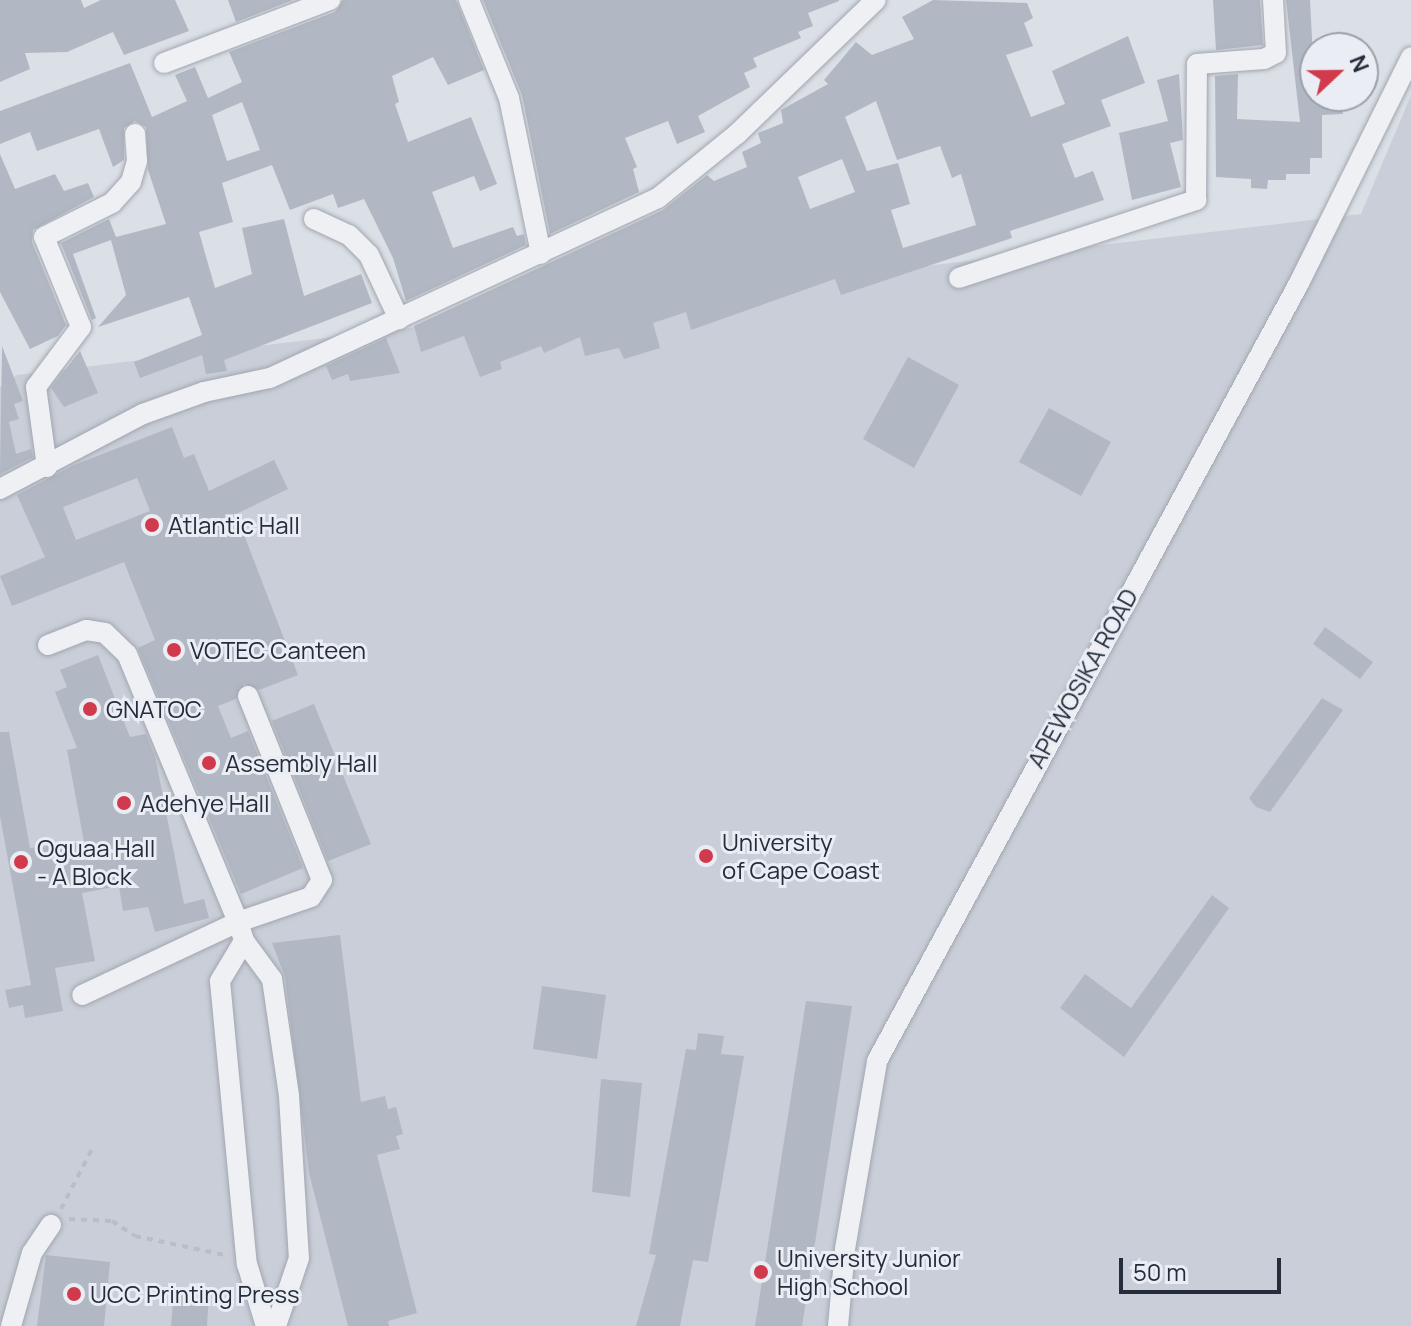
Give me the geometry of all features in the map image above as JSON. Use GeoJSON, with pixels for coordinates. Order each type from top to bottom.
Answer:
{"type":"FeatureCollection","features":[{"type":"Feature","properties":{"kind":"street"},"geometry":{"type":"LineString","coordinates":[[164,63],[330,0]]}},
{"type":"Feature","properties":{"kind":"street"},"geometry":{"type":"LineString","coordinates":[[469,0],[509,98],[541,254]]}},
{"type":"Feature","properties":{"kind":"street"},"geometry":{"type":"LineString","coordinates":[[0,489],[143,414],[204,392],[270,378],[658,198],[700,168],[876,0]]}},
{"type":"Feature","properties":{"kind":"street"},"geometry":{"type":"LineString","coordinates":[[959,278],[1196,200],[1197,64],[1264,59],[1276,53],[1273,0]]}},
{"type":"Feature","properties":{"kind":"street","name":"APEWOSIKA ROAD"},"geometry":{"type":"LineString","coordinates":[[838,1326],[845,1249],[877,1061],[1299,283],[1411,57]]}},
{"type":"Feature","properties":{"kind":"street"},"geometry":{"type":"LineString","coordinates":[[47,467],[36,387],[81,327],[44,237],[112,203],[131,182],[137,161],[135,134]]}},
{"type":"Feature","properties":{"kind":"street"},"geometry":{"type":"LineString","coordinates":[[314,219],[349,235],[369,255],[399,319]]}},
{"type":"Feature","properties":{"kind":"street"},"geometry":{"type":"LineString","coordinates":[[48,645],[86,630],[105,633],[127,654],[241,932],[272,979],[289,1096],[299,1258],[276,1326]]}},
{"type":"Feature","properties":{"kind":"street"},"geometry":{"type":"LineString","coordinates":[[82,995],[241,932],[311,897],[322,880],[248,696]]}},
{"type":"Feature","properties":{"kind":"street"},"geometry":{"type":"LineString","coordinates":[[241,932],[220,981],[247,1259],[266,1326]]}},
{"type":"Feature","properties":{"kind":"street"},"geometry":{"type":"LineString","coordinates":[[11,1326],[32,1253],[51,1225]]}},
{"type":"Feature","properties":{"kind":"path"},"geometry":{"type":"LineString","coordinates":[[51,1225],[92,1149]]}},
{"type":"Feature","properties":{"kind":"path"},"geometry":{"type":"LineString","coordinates":[[51,1225],[88,1217],[112,1221],[135,1236],[247,1259]]}},
{"type":"Feature","properties":{"kind":"shaded area","name":"University of Cape Coast"},"geometry":{"type":"Polygon","coordinates":[[[1411,95],[1411,1326],[0,1326],[0,387],[17,375],[1361,214],[1411,95]]]}},
{"type":"Feature","properties":{"kind":"building"},"geometry":{"type":"Polygon","coordinates":[[[0,0],[81,0],[84,8],[101,0],[175,0],[189,31],[124,55],[113,32],[67,52],[25,53],[30,69],[0,82],[0,0]]]}},
{"type":"Feature","properties":{"kind":"building"},"geometry":{"type":"Polygon","coordinates":[[[228,0],[293,0],[236,22],[228,0]]]}},
{"type":"Feature","properties":{"kind":"building"},"geometry":{"type":"Polygon","coordinates":[[[343,0],[456,0],[484,70],[448,85],[433,57],[392,76],[399,102],[395,104],[408,142],[471,117],[497,184],[480,191],[474,176],[432,192],[453,248],[513,227],[517,236],[524,234],[526,245],[406,301],[393,258],[364,199],[338,208],[333,194],[290,210],[272,165],[222,183],[233,222],[199,232],[215,288],[252,274],[242,228],[284,219],[304,296],[361,274],[372,303],[224,360],[227,371],[206,374],[202,355],[140,378],[134,362],[202,335],[189,297],[98,327],[126,295],[111,240],[73,254],[96,318],[92,320],[61,243],[109,219],[116,237],[166,224],[148,170],[146,127],[135,121],[124,128],[124,160],[113,167],[99,129],[37,151],[30,132],[0,144],[0,111],[130,63],[152,117],[187,101],[175,75],[195,67],[208,98],[242,82],[229,52],[335,12],[343,0]],[[242,102],[212,115],[227,161],[260,150],[242,102]]]}},
{"type":"Feature","properties":{"kind":"building"},"geometry":{"type":"Polygon","coordinates":[[[483,0],[839,1],[808,13],[813,26],[798,32],[801,38],[753,58],[757,67],[744,73],[750,87],[698,116],[705,132],[677,144],[668,121],[625,138],[637,167],[633,169],[639,192],[550,234],[522,95],[483,0]]]}},
{"type":"Feature","properties":{"kind":"building"},"geometry":{"type":"Polygon","coordinates":[[[933,0],[1027,3],[1033,18],[1024,23],[1033,46],[1006,55],[1031,117],[1065,104],[1052,71],[1128,36],[1145,83],[1101,100],[1111,126],[1062,144],[1075,178],[1093,171],[1104,200],[1010,231],[1012,238],[841,295],[835,279],[691,330],[686,312],[653,323],[660,348],[624,359],[619,348],[585,356],[580,337],[544,353],[541,346],[500,362],[502,369],[480,377],[464,336],[421,352],[414,326],[663,210],[707,175],[714,181],[747,167],[742,152],[761,143],[758,133],[783,123],[781,110],[828,84],[824,80],[856,42],[872,55],[914,39],[902,17],[933,0]],[[876,101],[845,117],[867,171],[898,163],[910,204],[891,210],[903,248],[976,225],[961,174],[952,178],[940,146],[897,160],[876,101]],[[842,159],[798,177],[810,209],[855,192],[842,159]]]}},
{"type":"Feature","properties":{"kind":"building"},"geometry":{"type":"Polygon","coordinates":[[[1213,0],[1260,0],[1263,45],[1216,50],[1213,0]]]}},
{"type":"Feature","properties":{"kind":"building"},"geometry":{"type":"Polygon","coordinates":[[[1286,0],[1310,0],[1312,32],[1299,32],[1299,112],[1343,114],[1322,115],[1322,158],[1310,158],[1310,174],[1286,174],[1286,180],[1268,180],[1267,189],[1251,188],[1251,179],[1216,177],[1215,76],[1238,74],[1237,119],[1300,122],[1286,0]]]}},
{"type":"Feature","properties":{"kind":"building"},"geometry":{"type":"Polygon","coordinates":[[[1179,74],[1183,140],[1170,143],[1181,187],[1132,200],[1119,133],[1168,121],[1157,80],[1179,74]]]}},
{"type":"Feature","properties":{"kind":"building"},"geometry":{"type":"Polygon","coordinates":[[[0,154],[15,189],[55,174],[64,191],[88,183],[94,197],[33,230],[32,242],[66,325],[58,336],[30,349],[0,292],[0,154]]]}},
{"type":"Feature","properties":{"kind":"building"},"geometry":{"type":"Polygon","coordinates":[[[386,338],[400,373],[350,381],[348,374],[332,380],[326,366],[386,338]]]}},
{"type":"Feature","properties":{"kind":"building"},"geometry":{"type":"Polygon","coordinates":[[[2,346],[23,401],[14,404],[19,419],[9,422],[16,454],[31,449],[33,457],[0,474],[2,346]]]}},
{"type":"Feature","properties":{"kind":"building"},"geometry":{"type":"Polygon","coordinates":[[[80,351],[98,393],[64,407],[51,388],[80,351]]]}},
{"type":"Feature","properties":{"kind":"building"},"geometry":{"type":"Polygon","coordinates":[[[908,357],[959,385],[914,468],[863,439],[908,357]]]}},
{"type":"Feature","properties":{"kind":"building"},"geometry":{"type":"Polygon","coordinates":[[[1049,408],[1111,442],[1081,496],[1019,462],[1049,408]]]}},
{"type":"Feature","properties":{"kind":"building"},"geometry":{"type":"Polygon","coordinates":[[[172,427],[184,458],[194,454],[209,491],[274,460],[288,489],[236,514],[298,675],[259,690],[244,684],[236,699],[218,706],[231,738],[248,731],[303,868],[241,894],[138,648],[155,640],[124,562],[12,606],[0,576],[45,557],[17,495],[74,465],[172,427]],[[137,478],[63,507],[76,540],[150,511],[137,478]]]}},
{"type":"Feature","properties":{"kind":"building"},"geometry":{"type":"Polygon","coordinates":[[[1325,627],[1373,662],[1360,679],[1313,644],[1325,627]]]}},
{"type":"Feature","properties":{"kind":"building"},"geometry":{"type":"Polygon","coordinates":[[[98,655],[130,737],[146,734],[155,756],[184,904],[204,899],[209,918],[155,932],[148,907],[123,911],[119,886],[82,893],[95,961],[55,968],[63,1011],[25,1018],[23,1005],[9,1008],[5,990],[31,985],[0,816],[0,732],[9,732],[30,848],[84,842],[67,750],[77,748],[55,692],[67,687],[60,670],[98,655]]]}},
{"type":"Feature","properties":{"kind":"building"},"geometry":{"type":"Polygon","coordinates":[[[1322,698],[1343,710],[1270,812],[1256,807],[1249,798],[1322,698]]]}},
{"type":"Feature","properties":{"kind":"building"},"geometry":{"type":"Polygon","coordinates":[[[314,704],[371,844],[328,861],[272,721],[314,704]]]}},
{"type":"Feature","properties":{"kind":"building"},"geometry":{"type":"Polygon","coordinates":[[[1212,895],[1229,908],[1124,1057],[1060,1008],[1085,974],[1131,1008],[1212,895]]]}},
{"type":"Feature","properties":{"kind":"building"},"geometry":{"type":"Polygon","coordinates":[[[340,935],[361,1102],[385,1096],[388,1109],[396,1107],[403,1134],[396,1136],[400,1149],[377,1155],[417,1313],[388,1321],[389,1326],[348,1326],[309,1173],[285,977],[272,943],[340,935]]]}},
{"type":"Feature","properties":{"kind":"building"},"geometry":{"type":"Polygon","coordinates":[[[542,986],[606,995],[597,1059],[533,1049],[542,986]]]}},
{"type":"Feature","properties":{"kind":"building"},"geometry":{"type":"Polygon","coordinates":[[[806,1001],[852,1006],[802,1326],[755,1326],[806,1001]]]}},
{"type":"Feature","properties":{"kind":"building"},"geometry":{"type":"Polygon","coordinates":[[[698,1033],[724,1036],[721,1054],[744,1056],[708,1262],[693,1260],[680,1326],[636,1326],[656,1255],[649,1254],[686,1049],[696,1050],[698,1033]]]}},
{"type":"Feature","properties":{"kind":"building"},"geometry":{"type":"Polygon","coordinates":[[[601,1079],[642,1083],[630,1197],[592,1192],[601,1079]]]}},
{"type":"Feature","properties":{"kind":"building","name":"UCC Printing Press"},"geometry":{"type":"Polygon","coordinates":[[[46,1255],[110,1262],[104,1326],[37,1326],[46,1255]]]}},
{"type":"Feature","properties":{"kind":"building"},"geometry":{"type":"Polygon","coordinates":[[[174,1288],[209,1291],[207,1326],[171,1326],[174,1288]]]}},
{"type":"Feature","properties":{"kind":"place","name":"Atlantic Hall"},"geometry":{"type":"Point","coordinates":[152,525]}},
{"type":"Feature","properties":{"kind":"place","name":"VOTEC Canteen"},"geometry":{"type":"Point","coordinates":[174,650]}},
{"type":"Feature","properties":{"kind":"place","name":"GNATOC"},"geometry":{"type":"Point","coordinates":[90,709]}},
{"type":"Feature","properties":{"kind":"place","name":"Assembly Hall"},"geometry":{"type":"Point","coordinates":[209,763]}},
{"type":"Feature","properties":{"kind":"place","name":"Adehye Hall"},"geometry":{"type":"Point","coordinates":[124,803]}},
{"type":"Feature","properties":{"kind":"place","name":"University of Cape Coast"},"geometry":{"type":"Point","coordinates":[706,856]}},
{"type":"Feature","properties":{"kind":"place","name":"Oguaa Hall - A Block"},"geometry":{"type":"Point","coordinates":[21,862]}},
{"type":"Feature","properties":{"kind":"place","name":"University Junior High School"},"geometry":{"type":"Point","coordinates":[761,1272]}},
{"type":"Feature","properties":{"kind":"place","name":"UCC Printing Press"},"geometry":{"type":"Point","coordinates":[74,1294]}}]}
